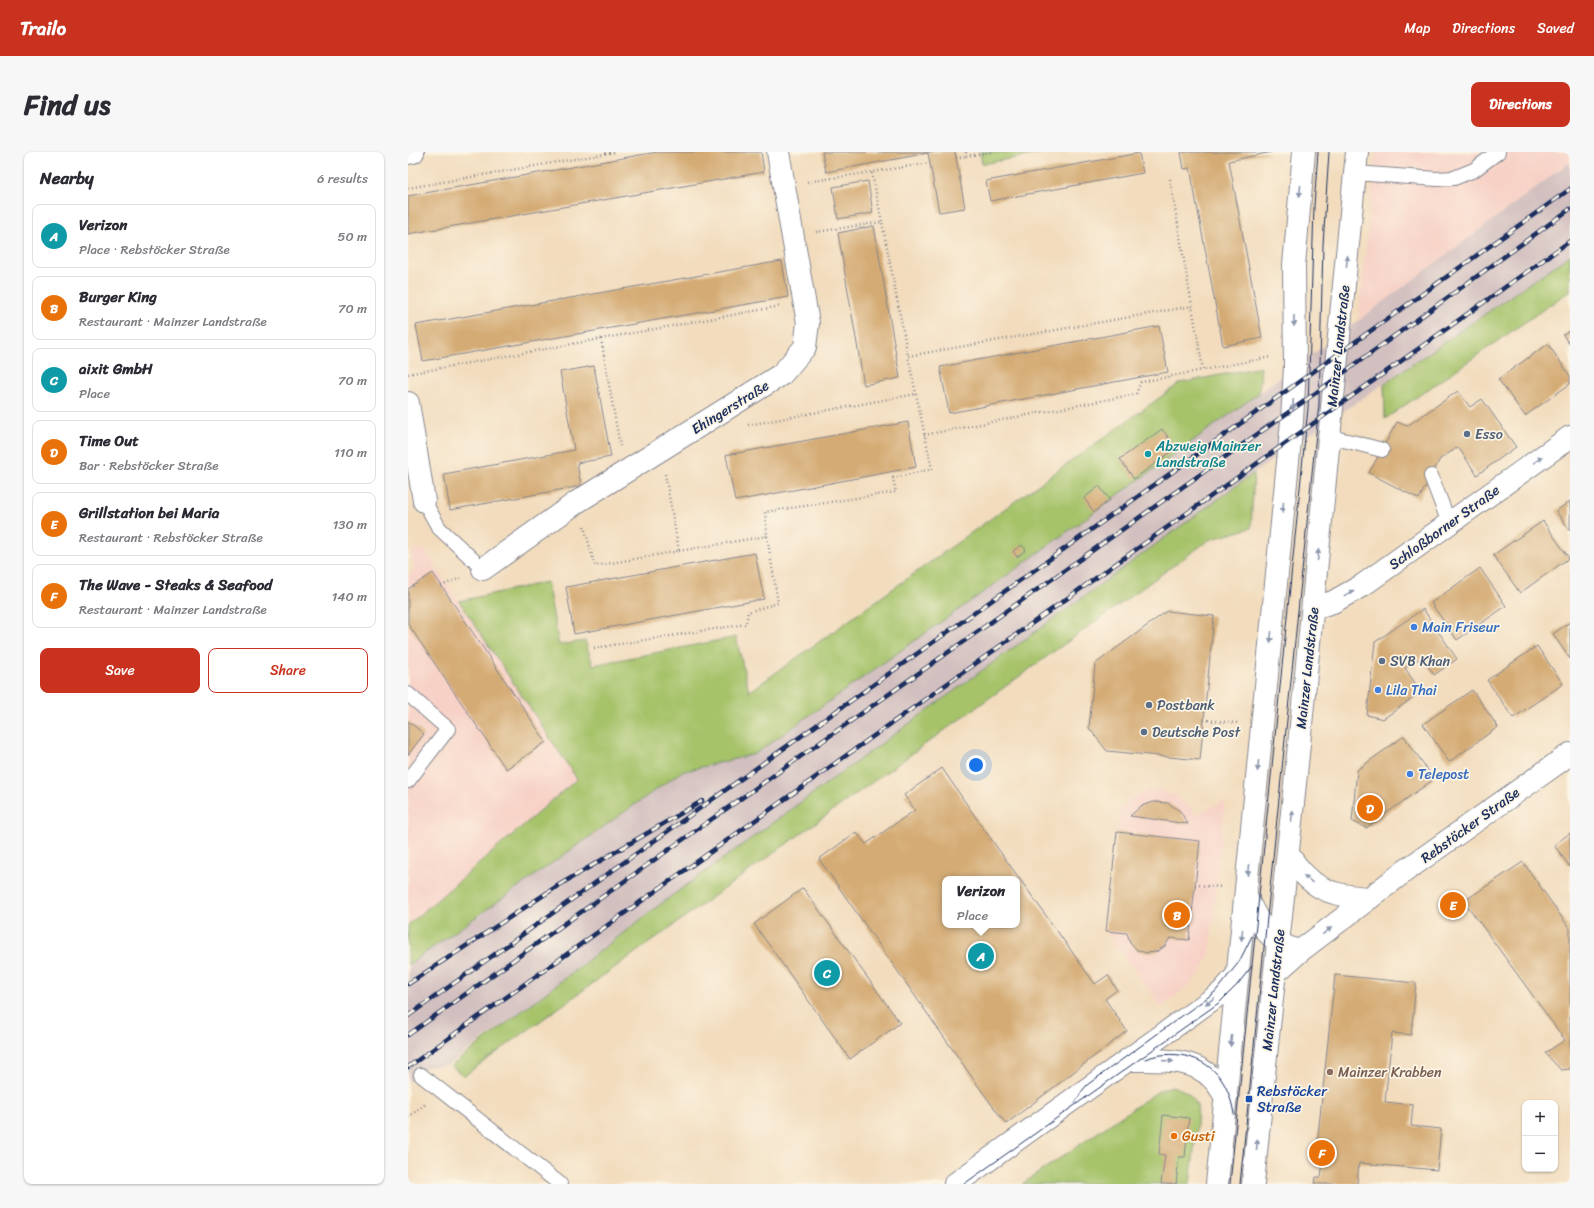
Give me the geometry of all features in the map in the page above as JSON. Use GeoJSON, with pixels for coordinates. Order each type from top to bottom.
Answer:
{"type":"FeatureCollection","features":[{"type":"Feature","properties":{"kind":"main road"},"geometry":{"type":"LineString","coordinates":[[408,153],[413,152]]}},
{"type":"Feature","properties":{"kind":"main road","name":"Ehingerstraße"},"geometry":{"type":"LineString","coordinates":[[484,569],[577,502],[782,374],[805,347],[808,323],[778,152]]}},
{"type":"Feature","properties":{"kind":"main road"},"geometry":{"type":"LineString","coordinates":[[1217,1184],[1292,421],[1294,366],[1294,264],[1304,152]]}},
{"type":"Feature","properties":{"kind":"main road","name":"Mainzer Landstraße"},"geometry":{"type":"LineString","coordinates":[[1253,1184],[1313,608],[1356,162]]}},
{"type":"Feature","properties":{"kind":"main road"},"geometry":{"type":"LineString","coordinates":[[408,403],[424,501]]}},
{"type":"Feature","properties":{"kind":"main road","name":"Schloßborner Straße"},"geometry":{"type":"LineString","coordinates":[[1313,608],[1333,602],[1362,585],[1570,437]]}},
{"type":"Feature","properties":{"kind":"main road","name":"Rebstöcker Straße"},"geometry":{"type":"LineString","coordinates":[[1275,973],[1300,951],[1370,898],[1570,754]]}},
{"type":"Feature","properties":{"kind":"main road"},"geometry":{"type":"LineString","coordinates":[[1288,854],[1298,870],[1318,887],[1338,895],[1370,898]]}},
{"type":"Feature","properties":{"kind":"main road"},"geometry":{"type":"LineString","coordinates":[[1246,896],[1256,917],[1265,931],[1286,947],[1300,951]]}},
{"type":"Feature","properties":{"kind":"main road"},"geometry":{"type":"LineString","coordinates":[[954,1184],[1130,1060],[1221,993],[1238,974]]}},
{"type":"Feature","properties":{"kind":"main road"},"geometry":{"type":"LineString","coordinates":[[1130,1060],[1182,1062],[1199,1069],[1213,1078],[1226,1097]]}},
{"type":"Feature","properties":{"kind":"lane"},"geometry":{"type":"LineString","coordinates":[[1356,162],[1437,179],[1454,178],[1474,170],[1498,152]]}},
{"type":"Feature","properties":{"kind":"lane"},"geometry":{"type":"LineString","coordinates":[[1330,437],[1382,450]]}},
{"type":"Feature","properties":{"kind":"lane"},"geometry":{"type":"LineString","coordinates":[[1431,476],[1449,523]]}},
{"type":"Feature","properties":{"kind":"lane"},"geometry":{"type":"LineString","coordinates":[[424,501],[439,528],[484,569]]}},
{"type":"Feature","properties":{"kind":"lane"},"geometry":{"type":"LineString","coordinates":[[408,694],[448,729],[408,781]]}},
{"type":"Feature","properties":{"kind":"lane"},"geometry":{"type":"LineString","coordinates":[[421,1075],[560,1184]]}},
{"type":"Feature","properties":{"kind":"path"},"geometry":{"type":"LineString","coordinates":[[408,188],[615,152]]}},
{"type":"Feature","properties":{"kind":"path"},"geometry":{"type":"LineString","coordinates":[[956,158],[991,152]]}},
{"type":"Feature","properties":{"kind":"path"},"geometry":{"type":"LineString","coordinates":[[784,185],[872,173],[930,163]]}},
{"type":"Feature","properties":{"kind":"path"},"geometry":{"type":"LineString","coordinates":[[594,648],[746,624],[748,612],[778,603],[767,536],[765,512],[896,492],[893,478],[932,469],[872,173]]}},
{"type":"Feature","properties":{"kind":"path"},"geometry":{"type":"LineString","coordinates":[[1170,179],[1203,370]]}},
{"type":"Feature","properties":{"kind":"path"},"geometry":{"type":"LineString","coordinates":[[793,235],[882,222]]}},
{"type":"Feature","properties":{"kind":"path"},"geometry":{"type":"LineString","coordinates":[[408,374],[804,302]]}},
{"type":"Feature","properties":{"kind":"path"},"geometry":{"type":"LineString","coordinates":[[908,356],[1193,306]]}},
{"type":"Feature","properties":{"kind":"path"},"geometry":{"type":"LineString","coordinates":[[601,338],[625,473]]}},
{"type":"Feature","properties":{"kind":"path"},"geometry":{"type":"LineString","coordinates":[[924,435],[1136,394],[1141,382],[1273,357]]}},
{"type":"Feature","properties":{"kind":"path"},"geometry":{"type":"LineString","coordinates":[[742,426],[916,394]]}},
{"type":"Feature","properties":{"kind":"path"},"geometry":{"type":"LineString","coordinates":[[663,467],[679,551]]}},
{"type":"Feature","properties":{"kind":"path"},"geometry":{"type":"LineString","coordinates":[[577,502],[595,566],[767,536]]}},
{"type":"Feature","properties":{"kind":"path"},"geometry":{"type":"LineString","coordinates":[[1204,720],[1241,723]]}},
{"type":"Feature","properties":{"kind":"path"},"geometry":{"type":"LineString","coordinates":[[1195,885],[1225,888]]}},
{"type":"Feature","properties":{"kind":"shaded area"},"geometry":{"type":"Polygon","coordinates":[[[1376,152],[1570,152],[1570,162],[1358,321],[1376,152]]]}},
{"type":"Feature","properties":{"kind":"shaded area"},"geometry":{"type":"Polygon","coordinates":[[[1570,162],[1570,255],[1254,473],[448,1065],[426,1067],[408,1082],[408,965],[682,772],[755,754],[1006,576],[1358,321],[1570,162]]]}},
{"type":"Feature","properties":{"kind":"shaded area"},"geometry":{"type":"Polygon","coordinates":[[[423,548],[577,779],[408,925],[408,577],[414,569],[411,551],[423,548]]]}},
{"type":"Feature","properties":{"kind":"shaded area"},"geometry":{"type":"Polygon","coordinates":[[[1159,790],[1186,803],[1195,814],[1225,801],[1210,952],[1199,974],[1188,986],[1161,1007],[1106,931],[1120,810],[1131,799],[1144,792],[1159,790]]]}},
{"type":"Feature","properties":{"kind":"green space"},"geometry":{"type":"Polygon","coordinates":[[[980,152],[1049,152],[982,164],[980,152]]]}},
{"type":"Feature","properties":{"kind":"green space"},"geometry":{"type":"Polygon","coordinates":[[[1570,255],[1570,291],[1385,419],[1384,384],[1570,255]]]}},
{"type":"Feature","properties":{"kind":"green space"},"geometry":{"type":"Polygon","coordinates":[[[1261,367],[1259,393],[1006,576],[755,754],[681,772],[408,965],[408,925],[577,779],[459,601],[547,582],[559,645],[585,641],[593,665],[736,637],[749,692],[1180,383],[1261,367]]]}},
{"type":"Feature","properties":{"kind":"green space"},"geometry":{"type":"Polygon","coordinates":[[[1254,473],[1251,528],[1209,540],[464,1076],[451,1066],[662,903],[1254,473]]]}},
{"type":"Feature","properties":{"kind":"green space"},"geometry":{"type":"Polygon","coordinates":[[[1172,1086],[1190,1095],[1197,1106],[1198,1111],[1190,1184],[1022,1184],[1160,1090],[1172,1086]]]}},
{"type":"Feature","properties":{"kind":"building"},"geometry":{"type":"Polygon","coordinates":[[[657,152],[761,152],[764,172],[408,234],[408,196],[657,152]]]}},
{"type":"Feature","properties":{"kind":"building"},"geometry":{"type":"Polygon","coordinates":[[[822,152],[955,152],[965,208],[939,212],[928,153],[826,172],[822,152]]]}},
{"type":"Feature","properties":{"kind":"building"},"geometry":{"type":"Polygon","coordinates":[[[1181,152],[1272,152],[1229,161],[1262,338],[1223,346],[1190,168],[1184,169],[1181,152]]]}},
{"type":"Feature","properties":{"kind":"building"},"geometry":{"type":"Polygon","coordinates":[[[1139,153],[1143,173],[990,201],[986,181],[1139,153]]]}},
{"type":"Feature","properties":{"kind":"building"},"geometry":{"type":"Polygon","coordinates":[[[868,181],[873,213],[838,219],[833,187],[868,181]]]}},
{"type":"Feature","properties":{"kind":"building"},"geometry":{"type":"Polygon","coordinates":[[[874,226],[900,378],[864,385],[838,233],[874,226]]]}},
{"type":"Feature","properties":{"kind":"building"},"geometry":{"type":"Polygon","coordinates":[[[782,261],[788,297],[423,361],[416,325],[782,261]]]}},
{"type":"Feature","properties":{"kind":"building"},"geometry":{"type":"Polygon","coordinates":[[[1159,326],[1168,372],[949,413],[940,367],[1159,326]]]}},
{"type":"Feature","properties":{"kind":"building"},"geometry":{"type":"Polygon","coordinates":[[[1570,331],[1570,345],[1563,335],[1570,331]]]}},
{"type":"Feature","properties":{"kind":"building"},"geometry":{"type":"Polygon","coordinates":[[[1548,344],[1570,376],[1570,384],[1525,416],[1498,379],[1548,344]]]}},
{"type":"Feature","properties":{"kind":"building"},"geometry":{"type":"Polygon","coordinates":[[[594,366],[611,457],[577,463],[581,486],[450,510],[444,474],[574,450],[560,372],[594,366]]]}},
{"type":"Feature","properties":{"kind":"building"},"geometry":{"type":"Polygon","coordinates":[[[1458,391],[1470,407],[1482,399],[1516,447],[1477,475],[1458,447],[1440,459],[1419,499],[1369,473],[1397,422],[1407,426],[1458,391]]]}},
{"type":"Feature","properties":{"kind":"building"},"geometry":{"type":"Polygon","coordinates":[[[908,422],[916,467],[735,501],[726,455],[908,422]]]}},
{"type":"Feature","properties":{"kind":"building","name":"Abzweig Mainzer Landstraße"},"geometry":{"type":"Polygon","coordinates":[[[1162,429],[1176,448],[1134,479],[1120,459],[1162,429]]]}},
{"type":"Feature","properties":{"kind":"building"},"geometry":{"type":"Polygon","coordinates":[[[1099,486],[1110,500],[1094,512],[1084,498],[1099,486]]]}},
{"type":"Feature","properties":{"kind":"building"},"geometry":{"type":"Polygon","coordinates":[[[1570,501],[1570,531],[1556,511],[1570,501]]]}},
{"type":"Feature","properties":{"kind":"building"},"geometry":{"type":"Polygon","coordinates":[[[1543,521],[1569,558],[1520,593],[1493,555],[1543,521]]]}},
{"type":"Feature","properties":{"kind":"building"},"geometry":{"type":"Polygon","coordinates":[[[1022,545],[1026,550],[1017,557],[1013,551],[1022,545]]]}},
{"type":"Feature","properties":{"kind":"building"},"geometry":{"type":"Polygon","coordinates":[[[755,553],[764,599],[574,634],[566,587],[755,553]]]}},
{"type":"Feature","properties":{"kind":"building"},"geometry":{"type":"Polygon","coordinates":[[[1480,568],[1506,606],[1457,640],[1431,603],[1480,568]]]}},
{"type":"Feature","properties":{"kind":"building"},"geometry":{"type":"Polygon","coordinates":[[[433,573],[546,742],[506,769],[408,624],[408,589],[433,573]]]}},
{"type":"Feature","properties":{"kind":"building"},"geometry":{"type":"Polygon","coordinates":[[[1423,609],[1457,659],[1434,675],[1422,657],[1405,668],[1421,692],[1383,719],[1367,715],[1375,642],[1423,609]]]}},
{"type":"Feature","properties":{"kind":"building"},"geometry":{"type":"Polygon","coordinates":[[[1167,611],[1214,616],[1200,760],[1107,751],[1089,728],[1095,664],[1167,611]]]}},
{"type":"Feature","properties":{"kind":"building"},"geometry":{"type":"Polygon","coordinates":[[[1570,622],[1570,659],[1553,634],[1570,622]]]}},
{"type":"Feature","properties":{"kind":"building"},"geometry":{"type":"Polygon","coordinates":[[[1537,646],[1563,684],[1513,718],[1487,680],[1537,646]]]}},
{"type":"Feature","properties":{"kind":"building"},"geometry":{"type":"Polygon","coordinates":[[[1472,690],[1498,727],[1449,762],[1423,724],[1472,690]]]}},
{"type":"Feature","properties":{"kind":"building"},"geometry":{"type":"Polygon","coordinates":[[[408,721],[424,734],[408,755],[408,721]]]}},
{"type":"Feature","properties":{"kind":"building"},"geometry":{"type":"Polygon","coordinates":[[[1404,736],[1434,779],[1366,828],[1352,821],[1357,770],[1404,736]]]}},
{"type":"Feature","properties":{"kind":"building"},"geometry":{"type":"Polygon","coordinates":[[[942,768],[1018,876],[942,876],[942,928],[1020,928],[1020,879],[1095,984],[1108,975],[1117,990],[1105,999],[1127,1031],[1006,1124],[819,859],[856,832],[866,844],[915,810],[904,795],[942,768]]]}},
{"type":"Feature","properties":{"kind":"building"},"geometry":{"type":"Polygon","coordinates":[[[1154,802],[1168,803],[1180,811],[1188,824],[1130,816],[1141,806],[1154,802]]]}},
{"type":"Feature","properties":{"kind":"building"},"geometry":{"type":"Polygon","coordinates":[[[1117,832],[1200,841],[1189,940],[1170,938],[1165,946],[1156,952],[1146,953],[1137,950],[1130,942],[1127,933],[1106,931],[1117,832]]]}},
{"type":"Feature","properties":{"kind":"building"},"geometry":{"type":"Polygon","coordinates":[[[1570,833],[1570,867],[1554,845],[1570,833]]]}},
{"type":"Feature","properties":{"kind":"building"},"geometry":{"type":"Polygon","coordinates":[[[1523,862],[1570,929],[1570,1069],[1561,1070],[1545,1053],[1565,1040],[1464,901],[1523,862]]]}},
{"type":"Feature","properties":{"kind":"building"},"geometry":{"type":"Polygon","coordinates":[[[803,888],[900,1023],[850,1059],[754,924],[803,888]]]}},
{"type":"Feature","properties":{"kind":"building"},"geometry":{"type":"Polygon","coordinates":[[[1335,975],[1416,983],[1411,1035],[1392,1033],[1385,1102],[1413,1105],[1411,1126],[1441,1129],[1437,1170],[1359,1163],[1357,1184],[1315,1184],[1316,1177],[1321,1177],[1323,1162],[1316,1161],[1316,1154],[1335,975]]]}},
{"type":"Feature","properties":{"kind":"building","name":"Gusti"},"geometry":{"type":"Polygon","coordinates":[[[1163,1115],[1189,1118],[1185,1157],[1179,1157],[1176,1184],[1161,1184],[1165,1155],[1159,1154],[1163,1115]]]}},
{"type":"Feature","properties":{"kind":"tram line"},"geometry":{"type":"LineString","coordinates":[[1230,1184],[1308,408],[1314,206],[1318,152]]}},
{"type":"Feature","properties":{"kind":"tram line"},"geometry":{"type":"LineString","coordinates":[[1240,1184],[1319,404],[1323,245],[1329,152]]}},
{"type":"Feature","properties":{"kind":"tram line"},"geometry":{"type":"LineString","coordinates":[[1075,1103],[1087,1085],[1215,992],[1239,962],[1252,936]]}},
{"type":"Feature","properties":{"kind":"tram line"},"geometry":{"type":"LineString","coordinates":[[964,1184],[1220,1002],[1237,985],[1252,966]]}},
{"type":"Feature","properties":{"kind":"tram line"},"geometry":{"type":"LineString","coordinates":[[1145,1059],[1155,1056],[1176,1055],[1186,1056],[1206,1064],[1221,1079],[1226,1087],[1234,1114]]}},
{"type":"Feature","properties":{"kind":"railway"},"geometry":{"type":"LineString","coordinates":[[408,1016],[1570,189]]}},
{"type":"Feature","properties":{"kind":"railway"},"geometry":{"type":"LineString","coordinates":[[408,1035],[1303,402],[1570,209]]}},
{"type":"Feature","properties":{"kind":"railway"},"geometry":{"type":"LineString","coordinates":[[408,1067],[1570,241]]}},
{"type":"Feature","properties":{"kind":"railway"},"geometry":{"type":"LineString","coordinates":[[408,984],[559,885],[702,801]]}},
{"type":"Feature","properties":{"kind":"place","name":"Esso"},"geometry":{"type":"Point","coordinates":[1467,434]}},
{"type":"Feature","properties":{"kind":"place","name":"Abzweig Mainzer Landstraße"},"geometry":{"type":"Point","coordinates":[1148,454]}},
{"type":"Feature","properties":{"kind":"place","name":"Main Friseur"},"geometry":{"type":"Point","coordinates":[1414,627]}},
{"type":"Feature","properties":{"kind":"place","name":"SVB Khan"},"geometry":{"type":"Point","coordinates":[1382,661]}},
{"type":"Feature","properties":{"kind":"place","name":"Lila Thai"},"geometry":{"type":"Point","coordinates":[1378,690]}},
{"type":"Feature","properties":{"kind":"place","name":"Postbank"},"geometry":{"type":"Point","coordinates":[1149,705]}},
{"type":"Feature","properties":{"kind":"place","name":"Deutsche Post"},"geometry":{"type":"Point","coordinates":[1144,732]}},
{"type":"Feature","properties":{"kind":"place","name":"Telepost"},"geometry":{"type":"Point","coordinates":[1410,774]}},
{"type":"Feature","properties":{"kind":"place","name":"Time Out"},"geometry":{"type":"Point","coordinates":[1370,808]}},
{"type":"Feature","properties":{"kind":"place","name":"Grillstation bei Maria"},"geometry":{"type":"Point","coordinates":[1453,905]}},
{"type":"Feature","properties":{"kind":"place","name":"Burger King"},"geometry":{"type":"Point","coordinates":[1177,915]}},
{"type":"Feature","properties":{"kind":"place","name":"Verizon"},"geometry":{"type":"Point","coordinates":[981,956]}},
{"type":"Feature","properties":{"kind":"place","name":"aixit GmbH"},"geometry":{"type":"Point","coordinates":[827,973]}},
{"type":"Feature","properties":{"kind":"place","name":"Mainzer Krabben"},"geometry":{"type":"Point","coordinates":[1330,1072]}},
{"type":"Feature","properties":{"kind":"place","name":"Rebstöcker Straße"},"geometry":{"type":"Point","coordinates":[1249,1099]}},
{"type":"Feature","properties":{"kind":"place","name":"Gusti"},"geometry":{"type":"Point","coordinates":[1174,1136]}},
{"type":"Feature","properties":{"kind":"place","name":"The Wave - Steaks & Seafood"},"geometry":{"type":"Point","coordinates":[1322,1153]}}]}
